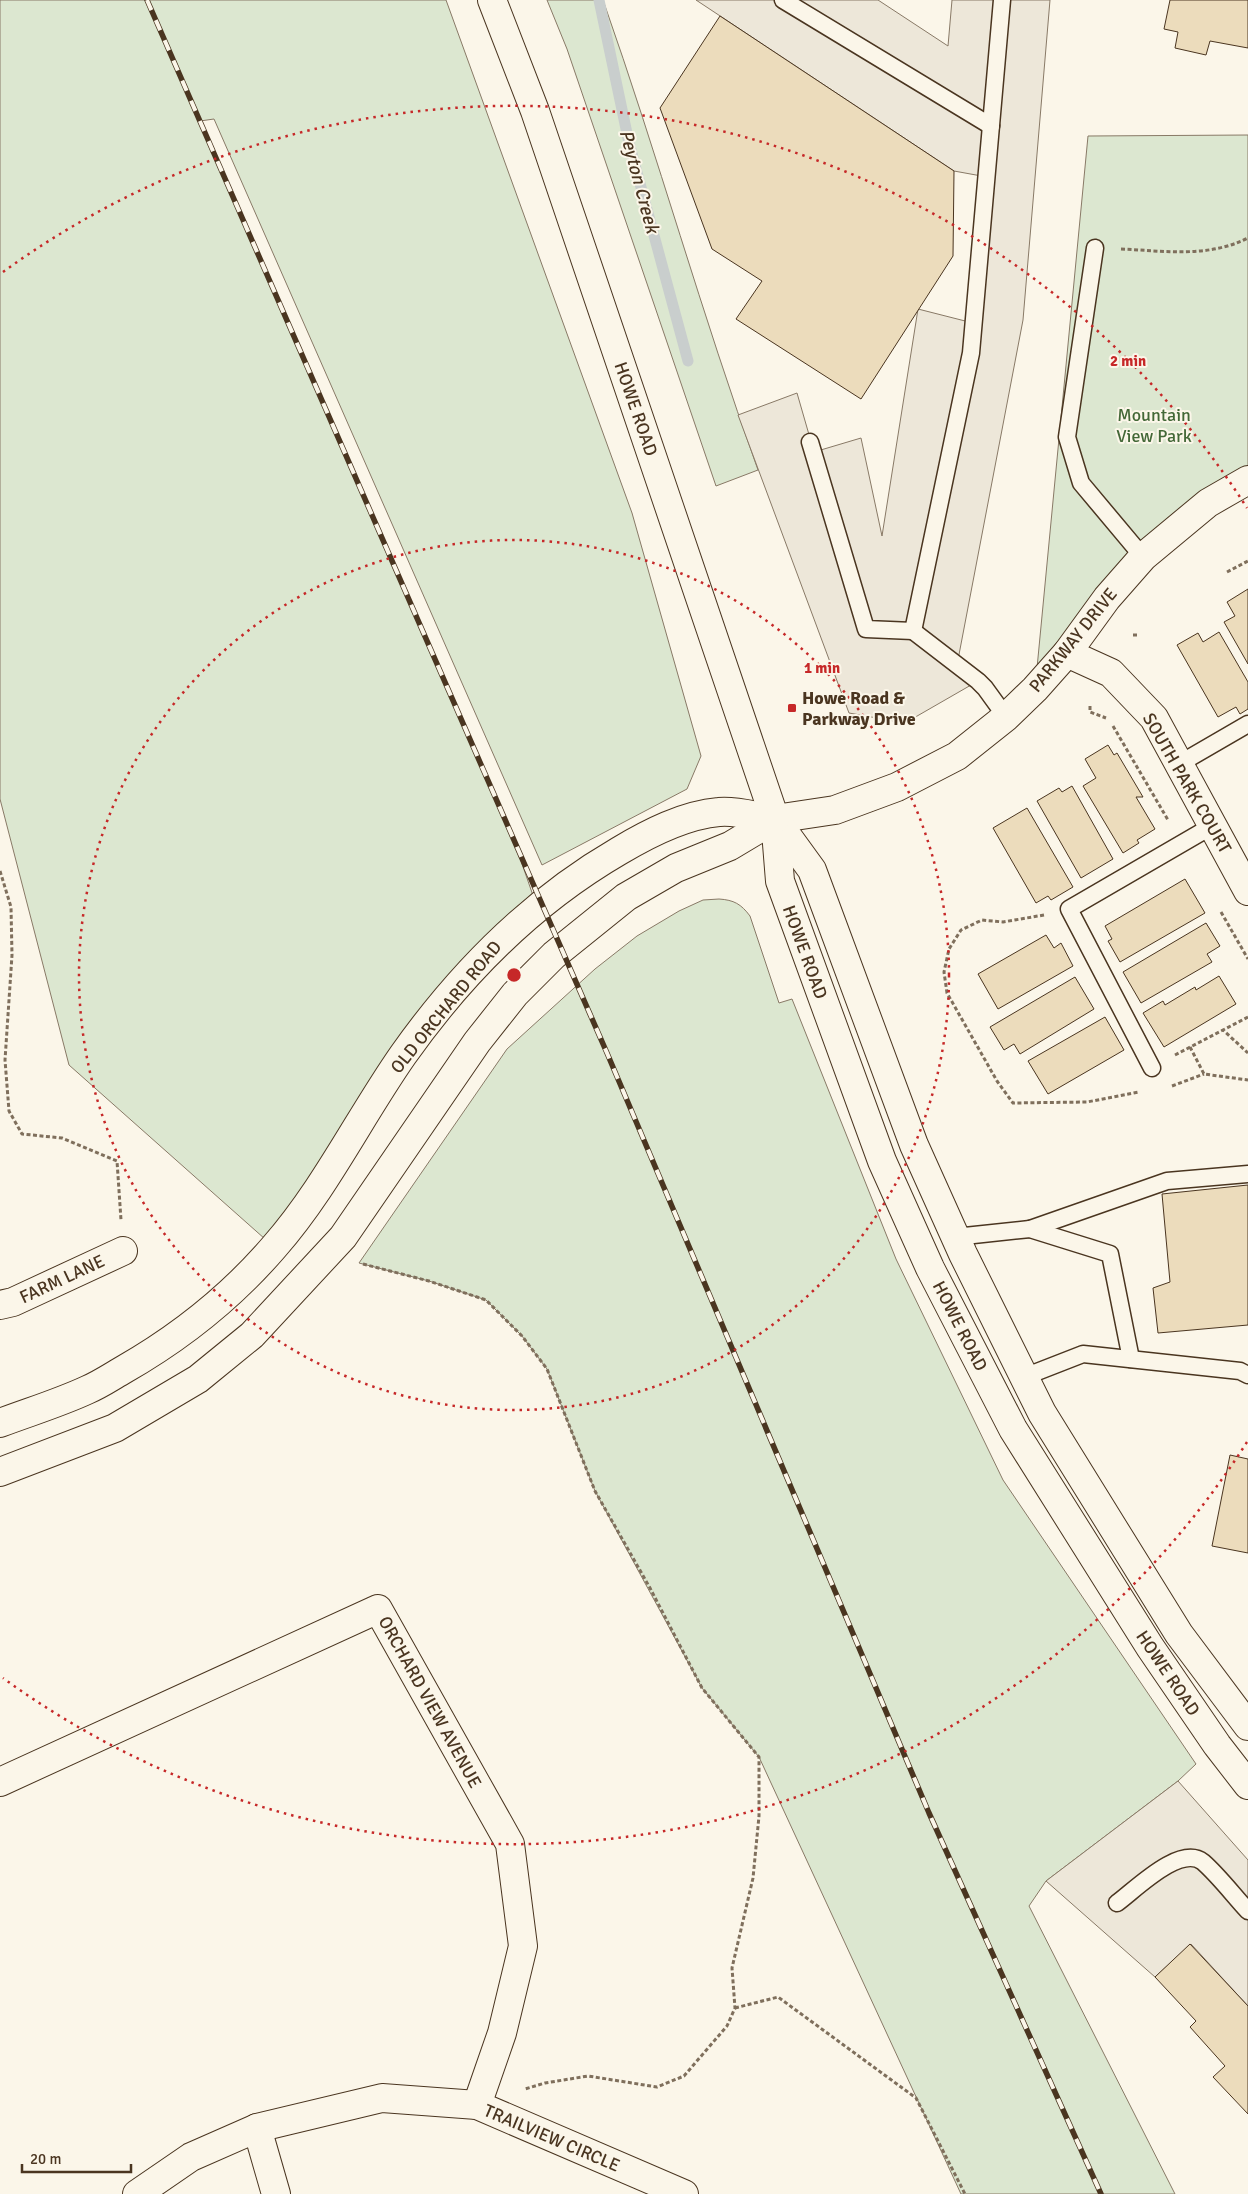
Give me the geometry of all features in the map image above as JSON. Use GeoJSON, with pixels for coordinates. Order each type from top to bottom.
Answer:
{"type":"FeatureCollection","features":[{"type":"Feature","properties":{"kind":"street","name":"HOWE ROAD"},"geometry":{"type":"LineString","coordinates":[[492,0],[535,111],[775,819],[780,881],[882,1161],[930,1268],[1013,1429],[1150,1647],[1217,1746],[1248,1785]]}},
{"type":"Feature","properties":{"kind":"street","name":"PARKWAY DRIVE"},"geometry":{"type":"LineString","coordinates":[[775,819],[835,810],[897,787],[957,756],[1006,717],[1035,689],[1067,653],[1107,598],[1143,557],[1208,503],[1248,480]]}},
{"type":"Feature","properties":{"kind":"street","name":"SOUTH PARK COURT"},"geometry":{"type":"LineString","coordinates":[[1067,653],[1111,673],[1154,718],[1248,891]]}},
{"type":"Feature","properties":{"kind":"street","name":"OLD ORCHARD ROAD"},"geometry":{"type":"LineString","coordinates":[[0,1423],[89,1390],[161,1349],[223,1300],[274,1247],[314,1196],[404,1054],[422,1031],[499,940],[537,907],[588,869],[645,835],[693,817],[721,811],[775,819]]}},
{"type":"Feature","properties":{"kind":"street","name":"HOWE ROAD"},"geometry":{"type":"LineString","coordinates":[[775,819],[812,870],[914,1145],[955,1237],[1042,1413],[1180,1634],[1248,1726]]}},
{"type":"Feature","properties":{"kind":"street"},"geometry":{"type":"LineString","coordinates":[[0,1472],[115,1428],[198,1379],[252,1335],[343,1237],[477,1042],[515,994],[554,955],[626,897],[676,868],[730,846],[775,819]]}},
{"type":"Feature","properties":{"kind":"street","name":"FARM LANE"},"geometry":{"type":"LineString","coordinates":[[0,1305],[14,1302],[123,1251]]}},
{"type":"Feature","properties":{"kind":"street","name":"ORCHARD VIEW AVENUE"},"geometry":{"type":"LineString","coordinates":[[0,1782],[378,1609],[510,1844],[523,1946],[502,2033],[476,2105]]}},
{"type":"Feature","properties":{"kind":"street","name":"TRAILVIEW CIRCLE"},"geometry":{"type":"LineString","coordinates":[[137,2194],[191,2157],[256,2128],[382,2098],[476,2105],[684,2194]]}},
{"type":"Feature","properties":{"kind":"street"},"geometry":{"type":"LineString","coordinates":[[256,2128],[276,2194]]}},
{"type":"Feature","properties":{"kind":"lane"},"geometry":{"type":"LineString","coordinates":[[783,0],[991,126]]}},
{"type":"Feature","properties":{"kind":"lane"},"geometry":{"type":"LineString","coordinates":[[913,631],[971,353],[1002,0]]}},
{"type":"Feature","properties":{"kind":"lane"},"geometry":{"type":"LineString","coordinates":[[1095,248],[1067,437],[1080,483],[1143,557]]}},
{"type":"Feature","properties":{"kind":"lane"},"geometry":{"type":"LineString","coordinates":[[810,442],[866,629],[913,631],[986,688],[1006,717]]}},
{"type":"Feature","properties":{"kind":"lane"},"geometry":{"type":"LineString","coordinates":[[1179,764],[1248,724]]}},
{"type":"Feature","properties":{"kind":"lane"},"geometry":{"type":"LineString","coordinates":[[1152,1068],[1069,909],[1212,826]]}},
{"type":"Feature","properties":{"kind":"lane"},"geometry":{"type":"LineString","coordinates":[[955,1237],[1030,1229],[1167,1181],[1248,1174]]}},
{"type":"Feature","properties":{"kind":"lane"},"geometry":{"type":"LineString","coordinates":[[1030,1229],[1110,1254],[1131,1359]]}},
{"type":"Feature","properties":{"kind":"lane"},"geometry":{"type":"LineString","coordinates":[[1024,1377],[1083,1354],[1240,1371],[1248,1375]]}},
{"type":"Feature","properties":{"kind":"lane"},"geometry":{"type":"LineString","coordinates":[[1117,1903],[1169,1863],[1187,1857],[1202,1861],[1248,1911]]}},
{"type":"Feature","properties":{"kind":"path"},"geometry":{"type":"LineString","coordinates":[[1095,248],[1194,253],[1233,245],[1248,238]]}},
{"type":"Feature","properties":{"kind":"path"},"geometry":{"type":"LineString","coordinates":[[1227,572],[1248,561]]}},
{"type":"Feature","properties":{"kind":"path"},"geometry":{"type":"LineString","coordinates":[[1133,635],[1138,635]]}},
{"type":"Feature","properties":{"kind":"path"},"geometry":{"type":"LineString","coordinates":[[0,871],[11,907],[12,955],[4,1060],[9,1111],[22,1134],[62,1138],[117,1161],[123,1251]]}},
{"type":"Feature","properties":{"kind":"path"},"geometry":{"type":"LineString","coordinates":[[1069,909],[1029,919],[1003,922],[982,920],[961,930],[949,949],[944,972],[947,993],[997,1081],[1013,1103],[1087,1102],[1142,1092]]}},
{"type":"Feature","properties":{"kind":"path"},"geometry":{"type":"LineString","coordinates":[[1152,1068],[1248,1017]]}},
{"type":"Feature","properties":{"kind":"path"},"geometry":{"type":"LineString","coordinates":[[1223,1030],[1248,1054]]}},
{"type":"Feature","properties":{"kind":"path"},"geometry":{"type":"LineString","coordinates":[[1190,1047],[1204,1074]]}},
{"type":"Feature","properties":{"kind":"path"},"geometry":{"type":"LineString","coordinates":[[1170,1086],[1204,1074],[1248,1080]]}},
{"type":"Feature","properties":{"kind":"path"},"geometry":{"type":"LineString","coordinates":[[327,1255],[428,1281],[486,1300],[522,1336],[547,1369],[595,1491],[650,1588],[702,1688],[759,1757],[760,1816],[753,1878],[732,1968],[735,2008],[726,2026],[684,2076],[657,2087],[588,2076],[545,2083],[476,2105]]}},
{"type":"Feature","properties":{"kind":"path"},"geometry":{"type":"LineString","coordinates":[[735,2008],[778,1998],[916,2098],[965,2194]]}},
{"type":"Feature","properties":{"kind":"green space"},"geometry":{"type":"Polygon","coordinates":[[[0,0],[446,0],[632,513],[701,756],[687,789],[542,865],[214,119],[200,121],[512,835],[537,907],[499,940],[274,1247],[69,1065],[0,799],[0,0]]]}},
{"type":"Feature","properties":{"kind":"green space"},"geometry":{"type":"Polygon","coordinates":[[[547,0],[603,0],[758,470],[716,486],[567,49],[547,0]]]}},
{"type":"Feature","properties":{"kind":"green space","name":"Mountain View Park"},"geometry":{"type":"Polygon","coordinates":[[[1248,135],[1248,480],[1208,503],[1035,689],[1088,136],[1248,135]]]}},
{"type":"Feature","properties":{"kind":"green space"},"geometry":{"type":"Polygon","coordinates":[[[719,899],[737,903],[750,916],[779,1003],[792,999],[896,1259],[1003,1480],[1196,1764],[1178,1781],[1046,1881],[1029,1906],[1175,2194],[961,2194],[759,1757],[702,1688],[595,1491],[547,1369],[522,1336],[486,1300],[429,1281],[359,1263],[507,1049],[595,969],[637,936],[679,911],[703,900],[719,899]]]}},
{"type":"Feature","properties":{"kind":"shaded area"},"geometry":{"type":"Polygon","coordinates":[[[696,0],[878,0],[948,46],[952,0],[1050,0],[1023,320],[957,665],[978,681],[905,723],[849,713],[738,415],[797,393],[814,452],[861,438],[882,536],[918,309],[973,323],[987,177],[954,171],[696,0]]]}},
{"type":"Feature","properties":{"kind":"shaded area"},"geometry":{"type":"Polygon","coordinates":[[[1178,1781],[1248,1860],[1248,2006],[1191,1944],[1155,1977],[1046,1881],[1178,1781]]]}},
{"type":"Feature","properties":{"kind":"building"},"geometry":{"type":"Polygon","coordinates":[[[1170,0],[1248,0],[1248,48],[1210,41],[1206,55],[1175,48],[1178,32],[1164,29],[1170,0]]]}},
{"type":"Feature","properties":{"kind":"building"},"geometry":{"type":"Polygon","coordinates":[[[720,16],[954,171],[953,256],[861,399],[736,319],[762,281],[712,249],[660,108],[720,16]]]}},
{"type":"Feature","properties":{"kind":"building"},"geometry":{"type":"Polygon","coordinates":[[[1248,589],[1248,664],[1224,622],[1235,616],[1227,602],[1248,589]]]}},
{"type":"Feature","properties":{"kind":"building"},"geometry":{"type":"Polygon","coordinates":[[[1219,632],[1248,682],[1248,709],[1240,714],[1236,707],[1218,717],[1177,645],[1198,633],[1203,642],[1219,632]]]}},
{"type":"Feature","properties":{"kind":"building"},"geometry":{"type":"Polygon","coordinates":[[[1108,745],[1114,755],[1117,753],[1143,797],[1136,797],[1155,829],[1137,840],[1139,843],[1123,853],[1083,786],[1096,778],[1085,759],[1108,745]]]}},
{"type":"Feature","properties":{"kind":"building"},"geometry":{"type":"Polygon","coordinates":[[[1072,786],[1113,859],[1081,878],[1037,801],[1059,788],[1062,792],[1072,786]]]}},
{"type":"Feature","properties":{"kind":"building"},"geometry":{"type":"Polygon","coordinates":[[[1027,808],[1073,887],[1051,900],[1048,896],[1036,903],[993,828],[1027,808]]]}},
{"type":"Feature","properties":{"kind":"building"},"geometry":{"type":"Polygon","coordinates":[[[1185,879],[1205,913],[1120,962],[1108,941],[1112,939],[1105,926],[1185,879]]]}},
{"type":"Feature","properties":{"kind":"building"},"geometry":{"type":"Polygon","coordinates":[[[1206,923],[1220,946],[1207,954],[1212,962],[1141,1003],[1123,972],[1206,923]]]}},
{"type":"Feature","properties":{"kind":"building"},"geometry":{"type":"Polygon","coordinates":[[[1046,935],[1054,948],[1061,943],[1073,966],[998,1009],[978,974],[1046,935]]]}},
{"type":"Feature","properties":{"kind":"building"},"geometry":{"type":"Polygon","coordinates":[[[1219,976],[1236,1004],[1164,1047],[1143,1013],[1163,1001],[1165,1005],[1195,987],[1196,990],[1219,976]]]}},
{"type":"Feature","properties":{"kind":"building"},"geometry":{"type":"Polygon","coordinates":[[[1075,977],[1094,1009],[1020,1054],[1014,1044],[1004,1050],[990,1027],[1075,977]]]}},
{"type":"Feature","properties":{"kind":"building"},"geometry":{"type":"Polygon","coordinates":[[[1105,1017],[1124,1050],[1048,1094],[1028,1061],[1105,1017]]]}},
{"type":"Feature","properties":{"kind":"building"},"geometry":{"type":"Polygon","coordinates":[[[1248,1185],[1248,1325],[1158,1333],[1153,1288],[1170,1282],[1162,1194],[1248,1185]]]}},
{"type":"Feature","properties":{"kind":"building"},"geometry":{"type":"Polygon","coordinates":[[[1230,1455],[1248,1459],[1248,1553],[1212,1546],[1230,1455]]]}},
{"type":"Feature","properties":{"kind":"building"},"geometry":{"type":"Polygon","coordinates":[[[1190,1944],[1248,2006],[1248,2114],[1213,2077],[1225,2066],[1190,2027],[1196,2021],[1155,1977],[1190,1944]]]}},
{"type":"Feature","properties":{"kind":"waterway","name":"Peyton Creek"},"geometry":{"type":"LineString","coordinates":[[599,0],[629,143],[688,361]]}},
{"type":"Feature","properties":{"kind":"railway"},"geometry":{"type":"LineString","coordinates":[[147,0],[607,1053],[929,1813],[1101,2194]]}},
{"type":"Feature","properties":{"kind":"place","name":"Howe Road & Parkway Drive"},"geometry":{"type":"Point","coordinates":[792,708]}}]}
